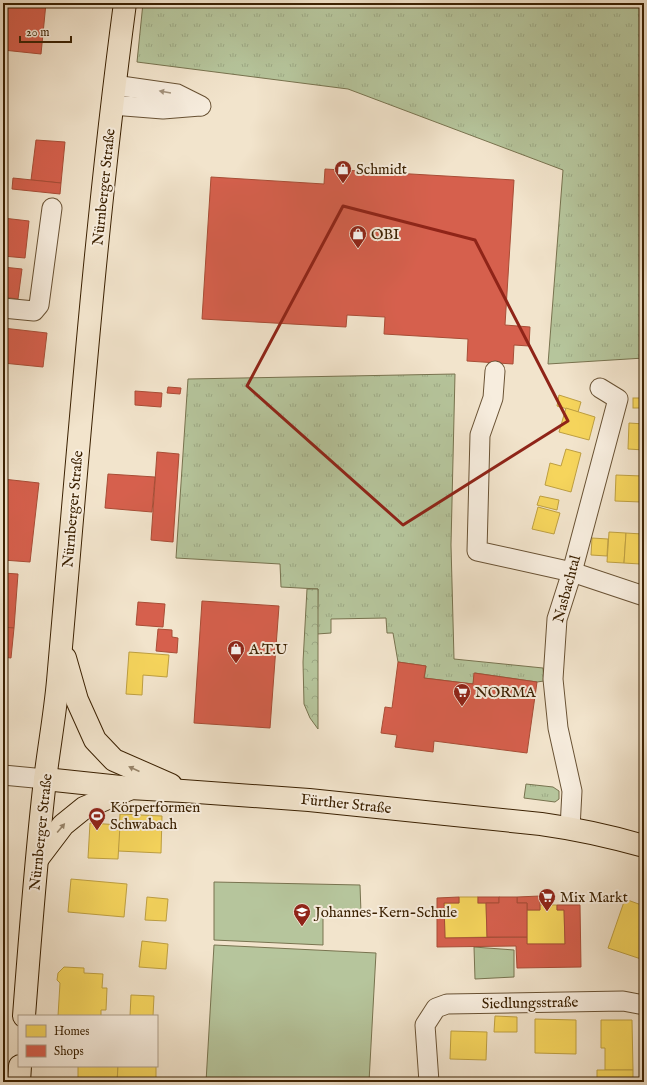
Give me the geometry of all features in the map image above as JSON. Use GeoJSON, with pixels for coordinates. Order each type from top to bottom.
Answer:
{"type":"FeatureCollection","features":[{"type":"Feature","properties":{"kind":"main road","name":"Nürnberger Straße"},"geometry":{"type":"LineString","coordinates":[[24,1015],[37,859],[55,714],[84,378],[113,95],[125,3]]}},
{"type":"Feature","properties":{"kind":"main road"},"geometry":{"type":"LineString","coordinates":[[61,646],[77,700],[95,740],[114,760],[183,791]]}},
{"type":"Feature","properties":{"kind":"main road","name":"Fürther Straße"},"geometry":{"type":"LineString","coordinates":[[46,779],[130,788],[309,800],[570,828],[604,834],[644,846]]}},
{"type":"Feature","properties":{"kind":"main road"},"geometry":{"type":"LineString","coordinates":[[37,859],[63,825],[84,808],[130,788]]}},
{"type":"Feature","properties":{"kind":"main road"},"geometry":{"type":"LineString","coordinates":[[19,1082],[20,1067]]}},
{"type":"Feature","properties":{"kind":"street"},"geometry":{"type":"LineString","coordinates":[[3,308],[34,311],[39,305],[52,208]]}},
{"type":"Feature","properties":{"kind":"street"},"geometry":{"type":"LineString","coordinates":[[496,370],[493,398],[480,435],[477,551],[572,572],[644,596]]}},
{"type":"Feature","properties":{"kind":"street","name":"Nasbachtal"},"geometry":{"type":"LineString","coordinates":[[570,828],[572,791],[558,728],[553,679],[557,619],[572,572],[618,399],[600,388]]}},
{"type":"Feature","properties":{"kind":"street"},"geometry":{"type":"LineString","coordinates":[[3,775],[46,779]]}},
{"type":"Feature","properties":{"kind":"street","name":"Siedlungsstraße"},"geometry":{"type":"LineString","coordinates":[[429,1082],[425,1025],[436,1008],[447,1004],[623,1001],[644,1004]]}},
{"type":"Feature","properties":{"kind":"highlighted area"},"geometry":{"type":"Polygon","coordinates":[[[343,206],[475,240],[568,421],[403,525],[247,386],[343,206]]]}},
{"type":"Feature","properties":{"kind":"green space"},"geometry":{"type":"Polygon","coordinates":[[[143,3],[644,3],[644,358],[548,364],[563,170],[348,89],[137,62],[143,3]]]}},
{"type":"Feature","properties":{"kind":"green space"},"geometry":{"type":"Polygon","coordinates":[[[455,374],[451,545],[454,659],[543,668],[544,681],[537,682],[475,673],[473,684],[424,678],[426,666],[398,662],[393,633],[387,633],[386,618],[331,619],[331,633],[317,634],[318,589],[281,587],[280,564],[176,558],[188,379],[455,374]]]}},
{"type":"Feature","properties":{"kind":"green space"},"geometry":{"type":"Polygon","coordinates":[[[307,589],[318,589],[318,729],[310,718],[304,704],[303,662],[307,589]]]}},
{"type":"Feature","properties":{"kind":"green space"},"geometry":{"type":"Polygon","coordinates":[[[526,784],[553,787],[559,791],[559,799],[555,802],[524,798],[526,784]]]}},
{"type":"Feature","properties":{"kind":"green space"},"geometry":{"type":"Polygon","coordinates":[[[214,882],[360,885],[361,913],[323,913],[323,945],[214,940],[214,882]]]}},
{"type":"Feature","properties":{"kind":"green space"},"geometry":{"type":"Polygon","coordinates":[[[214,945],[376,953],[369,1082],[206,1082],[214,945]]]}},
{"type":"Feature","properties":{"kind":"green space"},"geometry":{"type":"Polygon","coordinates":[[[474,947],[514,950],[514,977],[475,979],[474,947]]]}},
{"type":"Feature","properties":{"kind":"building: Homes"},"geometry":{"type":"Polygon","coordinates":[[[641,367],[644,367],[644,390],[640,389],[641,367]]]}},
{"type":"Feature","properties":{"kind":"building: Homes"},"geometry":{"type":"Polygon","coordinates":[[[559,395],[581,402],[578,412],[557,406],[559,395]]]}},
{"type":"Feature","properties":{"kind":"building: Homes"},"geometry":{"type":"Polygon","coordinates":[[[633,398],[644,398],[644,408],[633,408],[633,398]]]}},
{"type":"Feature","properties":{"kind":"building: Homes"},"geometry":{"type":"Polygon","coordinates":[[[566,408],[595,417],[589,440],[559,432],[566,408]]]}},
{"type":"Feature","properties":{"kind":"building: Homes"},"geometry":{"type":"Polygon","coordinates":[[[629,423],[644,424],[644,450],[628,449],[629,423]]]}},
{"type":"Feature","properties":{"kind":"building: Homes"},"geometry":{"type":"Polygon","coordinates":[[[566,449],[581,453],[571,492],[545,485],[550,463],[561,466],[566,449]]]}},
{"type":"Feature","properties":{"kind":"building: Homes"},"geometry":{"type":"Polygon","coordinates":[[[616,475],[642,476],[641,502],[615,501],[616,475]]]}},
{"type":"Feature","properties":{"kind":"building: Homes"},"geometry":{"type":"Polygon","coordinates":[[[540,496],[559,500],[557,510],[537,505],[540,496]]]}},
{"type":"Feature","properties":{"kind":"building: Homes"},"geometry":{"type":"Polygon","coordinates":[[[538,507],[560,513],[554,534],[532,529],[538,507]]]}},
{"type":"Feature","properties":{"kind":"building: Homes"},"geometry":{"type":"Polygon","coordinates":[[[609,532],[626,533],[624,563],[607,562],[609,532]]]}},
{"type":"Feature","properties":{"kind":"building: Homes"},"geometry":{"type":"Polygon","coordinates":[[[626,533],[642,534],[640,564],[624,563],[626,533]]]}},
{"type":"Feature","properties":{"kind":"building: Homes"},"geometry":{"type":"Polygon","coordinates":[[[592,538],[608,539],[607,556],[591,555],[592,538]]]}},
{"type":"Feature","properties":{"kind":"building: Homes"},"geometry":{"type":"Polygon","coordinates":[[[642,544],[644,544],[644,561],[640,561],[642,544]]]}},
{"type":"Feature","properties":{"kind":"building: Homes"},"geometry":{"type":"Polygon","coordinates":[[[129,652],[169,655],[167,677],[143,675],[142,695],[126,694],[129,652]]]}},
{"type":"Feature","properties":{"kind":"building: Homes"},"geometry":{"type":"Polygon","coordinates":[[[120,814],[162,816],[161,853],[118,851],[120,814]]]}},
{"type":"Feature","properties":{"kind":"building: Homes"},"geometry":{"type":"Polygon","coordinates":[[[90,823],[120,825],[118,859],[88,858],[90,823]]]}},
{"type":"Feature","properties":{"kind":"building: Homes"},"geometry":{"type":"Polygon","coordinates":[[[71,879],[127,884],[124,917],[68,912],[71,879]]]}},
{"type":"Feature","properties":{"kind":"building: Homes"},"geometry":{"type":"Polygon","coordinates":[[[147,897],[168,899],[166,921],[145,920],[147,897]]]}},
{"type":"Feature","properties":{"kind":"building: Homes"},"geometry":{"type":"Polygon","coordinates":[[[459,897],[478,897],[478,903],[486,903],[487,937],[445,938],[444,903],[459,903],[459,897]]]}},
{"type":"Feature","properties":{"kind":"building: Homes"},"geometry":{"type":"Polygon","coordinates":[[[625,899],[644,906],[644,960],[608,948],[625,899]]]}},
{"type":"Feature","properties":{"kind":"building: Homes"},"geometry":{"type":"Polygon","coordinates":[[[540,905],[557,905],[557,910],[564,910],[565,944],[527,944],[527,910],[540,910],[540,905]]]}},
{"type":"Feature","properties":{"kind":"building: Homes"},"geometry":{"type":"Polygon","coordinates":[[[142,941],[168,944],[166,969],[139,967],[142,941]]]}},
{"type":"Feature","properties":{"kind":"building: Homes"},"geometry":{"type":"Polygon","coordinates":[[[64,967],[84,968],[84,973],[103,974],[102,988],[107,988],[106,1010],[101,1010],[101,1015],[58,1015],[60,983],[57,980],[58,973],[64,967]]]}},
{"type":"Feature","properties":{"kind":"building: Homes"},"geometry":{"type":"Polygon","coordinates":[[[131,995],[154,996],[153,1015],[130,1015],[131,995]]]}},
{"type":"Feature","properties":{"kind":"building: Homes"},"geometry":{"type":"Polygon","coordinates":[[[495,1016],[517,1017],[517,1032],[494,1032],[495,1016]]]}},
{"type":"Feature","properties":{"kind":"building: Homes"},"geometry":{"type":"Polygon","coordinates":[[[535,1019],[576,1020],[576,1054],[535,1053],[535,1019]]]}},
{"type":"Feature","properties":{"kind":"building: Homes"},"geometry":{"type":"Polygon","coordinates":[[[601,1020],[632,1020],[633,1070],[605,1070],[605,1048],[601,1048],[601,1020]]]}},
{"type":"Feature","properties":{"kind":"building: Homes"},"geometry":{"type":"Polygon","coordinates":[[[451,1031],[487,1032],[486,1060],[450,1059],[451,1031]]]}},
{"type":"Feature","properties":{"kind":"building: Homes"},"geometry":{"type":"Polygon","coordinates":[[[78,1067],[118,1067],[117,1082],[78,1082],[78,1067]]]}},
{"type":"Feature","properties":{"kind":"building: Homes"},"geometry":{"type":"Polygon","coordinates":[[[118,1067],[156,1067],[156,1082],[117,1082],[118,1067]]]}},
{"type":"Feature","properties":{"kind":"building: Homes"},"geometry":{"type":"Polygon","coordinates":[[[597,1070],[633,1070],[633,1082],[589,1082],[597,1081],[597,1070]]]}},
{"type":"Feature","properties":{"kind":"building: Shops"},"geometry":{"type":"Polygon","coordinates":[[[3,3],[46,3],[41,54],[3,50],[3,3]]]}},
{"type":"Feature","properties":{"kind":"building: Shops"},"geometry":{"type":"Polygon","coordinates":[[[36,140],[65,142],[61,183],[31,180],[36,140]]]}},
{"type":"Feature","properties":{"kind":"building: Shops","name":"OBI"},"geometry":{"type":"Polygon","coordinates":[[[325,169],[514,180],[505,325],[530,327],[529,346],[514,345],[513,364],[467,361],[468,339],[384,334],[385,317],[347,315],[346,327],[202,319],[211,177],[324,184],[325,169]]]}},
{"type":"Feature","properties":{"kind":"building: Shops"},"geometry":{"type":"Polygon","coordinates":[[[13,178],[61,183],[60,194],[12,189],[13,178]]]}},
{"type":"Feature","properties":{"kind":"building: Shops"},"geometry":{"type":"Polygon","coordinates":[[[3,218],[29,221],[25,258],[3,256],[3,218]]]}},
{"type":"Feature","properties":{"kind":"building: Shops"},"geometry":{"type":"Polygon","coordinates":[[[3,267],[22,269],[18,299],[3,297],[3,267]]]}},
{"type":"Feature","properties":{"kind":"building: Shops"},"geometry":{"type":"Polygon","coordinates":[[[3,328],[47,333],[43,367],[3,363],[3,328]]]}},
{"type":"Feature","properties":{"kind":"building: Shops"},"geometry":{"type":"Polygon","coordinates":[[[168,387],[181,388],[180,394],[167,393],[168,387]]]}},
{"type":"Feature","properties":{"kind":"building: Shops"},"geometry":{"type":"Polygon","coordinates":[[[135,391],[162,393],[161,407],[135,405],[135,391]]]}},
{"type":"Feature","properties":{"kind":"building: Shops"},"geometry":{"type":"Polygon","coordinates":[[[157,452],[179,454],[173,542],[151,540],[157,452]]]}},
{"type":"Feature","properties":{"kind":"building: Shops"},"geometry":{"type":"Polygon","coordinates":[[[108,474],[155,477],[152,512],[105,508],[108,474]]]}},
{"type":"Feature","properties":{"kind":"building: Shops"},"geometry":{"type":"Polygon","coordinates":[[[3,479],[39,483],[30,562],[3,560],[3,479]]]}},
{"type":"Feature","properties":{"kind":"building: Shops"},"geometry":{"type":"Polygon","coordinates":[[[3,573],[18,574],[14,628],[3,627],[3,573]]]}},
{"type":"Feature","properties":{"kind":"building: Shops","name":"A.T.U"},"geometry":{"type":"Polygon","coordinates":[[[202,601],[279,606],[270,728],[194,723],[202,601]]]}},
{"type":"Feature","properties":{"kind":"building: Shops"},"geometry":{"type":"Polygon","coordinates":[[[138,602],[165,604],[163,627],[136,625],[138,602]]]}},
{"type":"Feature","properties":{"kind":"building: Shops"},"geometry":{"type":"Polygon","coordinates":[[[3,627],[14,628],[11,658],[3,657],[3,627]]]}},
{"type":"Feature","properties":{"kind":"building: Shops"},"geometry":{"type":"Polygon","coordinates":[[[158,629],[172,630],[172,637],[178,638],[177,653],[156,651],[158,629]]]}},
{"type":"Feature","properties":{"kind":"building: Shops","name":"NORMA"},"geometry":{"type":"Polygon","coordinates":[[[398,662],[426,666],[424,678],[473,684],[474,673],[537,682],[527,753],[434,741],[433,752],[395,747],[397,735],[381,733],[385,707],[392,708],[398,662]]]}},
{"type":"Feature","properties":{"kind":"building: Shops"},"geometry":{"type":"Polygon","coordinates":[[[540,896],[540,910],[527,910],[527,903],[517,903],[517,897],[540,896]]]}},
{"type":"Feature","properties":{"kind":"building: Shops"},"geometry":{"type":"Polygon","coordinates":[[[459,897],[459,903],[444,903],[445,938],[527,937],[527,944],[565,944],[564,910],[557,910],[557,905],[580,905],[581,967],[517,968],[516,946],[437,947],[437,898],[459,897]]]}},
{"type":"Feature","properties":{"kind":"building: Shops"},"geometry":{"type":"Polygon","coordinates":[[[478,897],[499,897],[499,903],[478,903],[478,897]]]}},
{"type":"Feature","properties":{"kind":"building: Shops"},"geometry":{"type":"Polygon","coordinates":[[[499,897],[517,897],[517,903],[527,903],[527,937],[487,937],[486,903],[499,903],[499,897]]]}},
{"type":"Feature","properties":{"kind":"place","name":"Schmidt"},"geometry":{"type":"Point","coordinates":[343,184]}},
{"type":"Feature","properties":{"kind":"place","name":"OBI"},"geometry":{"type":"Point","coordinates":[358,249]}},
{"type":"Feature","properties":{"kind":"place","name":"A.T.U"},"geometry":{"type":"Point","coordinates":[236,664]}},
{"type":"Feature","properties":{"kind":"place","name":"NORMA"},"geometry":{"type":"Point","coordinates":[462,707]}},
{"type":"Feature","properties":{"kind":"place","name":"Körperformen Schwabach"},"geometry":{"type":"Point","coordinates":[97,831]}},
{"type":"Feature","properties":{"kind":"place","name":"Mix Markt"},"geometry":{"type":"Point","coordinates":[547,912]}},
{"type":"Feature","properties":{"kind":"place","name":"Johannes-Kern-Schule"},"geometry":{"type":"Point","coordinates":[302,927]}}]}
